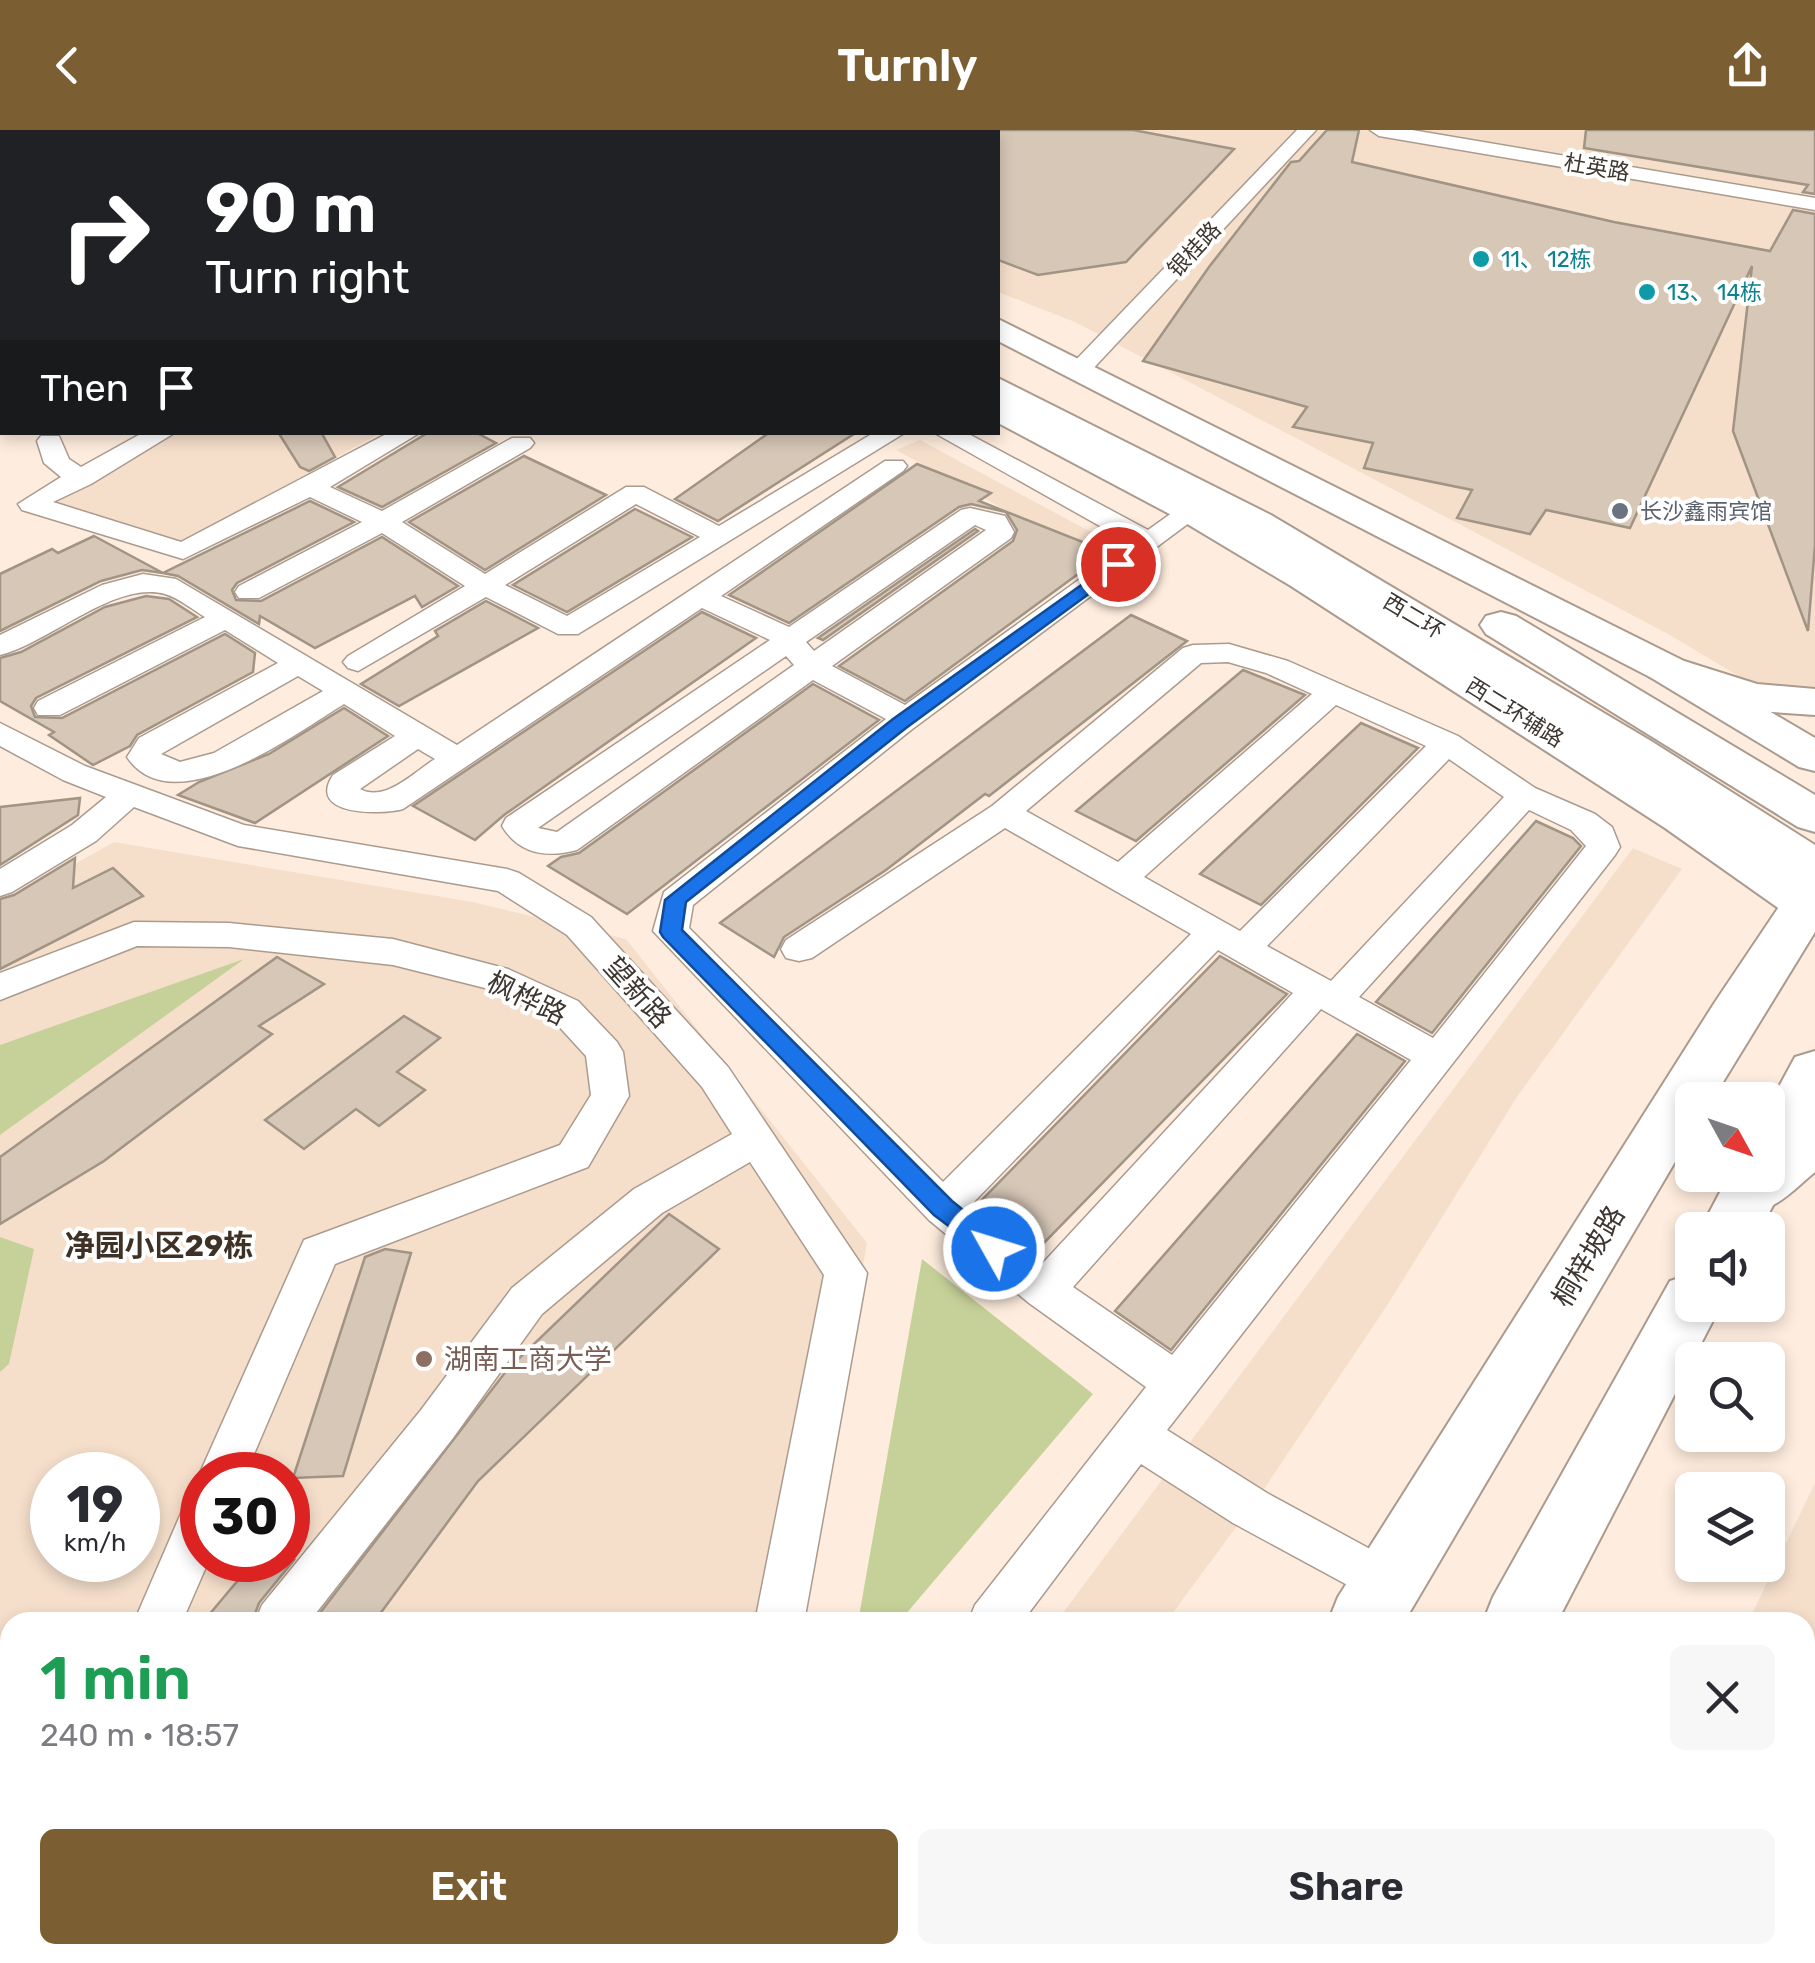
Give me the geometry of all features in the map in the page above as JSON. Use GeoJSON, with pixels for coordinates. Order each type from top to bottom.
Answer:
{"type":"FeatureCollection","features":[{"type":"Feature","properties":{"kind":"main road","name":"西二环"},"geometry":{"type":"LineString","coordinates":[[1000,358],[1181,445],[1297,508],[1496,622],[1815,816]]}},
{"type":"Feature","properties":{"kind":"main road","name":"西二环"},"geometry":{"type":"LineString","coordinates":[[1000,391],[1290,542],[1636,751],[1813,894]]}},
{"type":"Feature","properties":{"kind":"main road"},"geometry":{"type":"LineString","coordinates":[[1665,668],[1768,700],[1786,704],[1815,702]]}},
{"type":"Feature","properties":{"kind":"main road","name":"桐梓坡路"},"geometry":{"type":"LineString","coordinates":[[1376,1603],[1734,1016],[1813,894]]}},
{"type":"Feature","properties":{"kind":"main road"},"geometry":{"type":"LineString","coordinates":[[1785,1128],[1815,1072]]}},
{"type":"Feature","properties":{"kind":"main road"},"geometry":{"type":"LineString","coordinates":[[1524,1612],[1680,1322]]}},
{"type":"Feature","properties":{"kind":"street","name":"银桂路"},"geometry":{"type":"LineString","coordinates":[[1074,365],[1285,130]]}},
{"type":"Feature","properties":{"kind":"street","name":"银桂路"},"geometry":{"type":"LineString","coordinates":[[1074,365],[1307,130]]}},
{"type":"Feature","properties":{"kind":"street","name":"杜英路"},"geometry":{"type":"LineString","coordinates":[[1379,130],[1815,200]]}},
{"type":"Feature","properties":{"kind":"street","name":"杜英路"},"geometry":{"type":"LineString","coordinates":[[1420,130],[1815,200]]}},
{"type":"Feature","properties":{"kind":"street"},"geometry":{"type":"LineString","coordinates":[[1000,329],[1665,668],[1815,757]]}},
{"type":"Feature","properties":{"kind":"street","name":"西二环辅路"},"geometry":{"type":"LineString","coordinates":[[1000,411],[1192,511],[1305,578],[1681,817],[1813,894]]}},
{"type":"Feature","properties":{"kind":"street"},"geometry":{"type":"LineString","coordinates":[[0,516],[82,478],[159,435]]}},
{"type":"Feature","properties":{"kind":"street"},"geometry":{"type":"LineString","coordinates":[[31,504],[183,552],[405,435]]}},
{"type":"Feature","properties":{"kind":"street"},"geometry":{"type":"LineString","coordinates":[[248,592],[383,522],[520,443],[503,435]]}},
{"type":"Feature","properties":{"kind":"street"},"geometry":{"type":"LineString","coordinates":[[310,487],[383,522],[485,586],[568,628],[889,435]]}},
{"type":"Feature","properties":{"kind":"street"},"geometry":{"type":"LineString","coordinates":[[951,435],[1149,542]]}},
{"type":"Feature","properties":{"kind":"street"},"geometry":{"type":"LineString","coordinates":[[50,441],[57,463],[82,478]]}},
{"type":"Feature","properties":{"kind":"street"},"geometry":{"type":"LineString","coordinates":[[417,736],[344,782],[343,793],[362,804],[392,802],[894,466]]}},
{"type":"Feature","properties":{"kind":"street"},"geometry":{"type":"LineString","coordinates":[[358,662],[635,493],[717,535]]}},
{"type":"Feature","properties":{"kind":"street"},"geometry":{"type":"LineString","coordinates":[[1176,1382],[1044,1290],[943,1208],[671,932],[676,900],[906,718],[1192,511]]}},
{"type":"Feature","properties":{"kind":"street"},"geometry":{"type":"LineString","coordinates":[[984,517],[996,522],[1001,532],[991,542],[813,668],[565,842],[541,844],[523,835],[518,826],[962,518],[984,517]]}},
{"type":"Feature","properties":{"kind":"street"},"geometry":{"type":"LineString","coordinates":[[0,646],[112,591],[143,582],[176,587],[417,736],[460,758]]}},
{"type":"Feature","properties":{"kind":"street"},"geometry":{"type":"LineString","coordinates":[[700,596],[787,638],[813,668],[906,718]]}},
{"type":"Feature","properties":{"kind":"street"},"geometry":{"type":"LineString","coordinates":[[49,708],[226,618]]}},
{"type":"Feature","properties":{"kind":"street"},"geometry":{"type":"LineString","coordinates":[[798,949],[1004,813],[1194,654],[1229,653],[1277,667],[1447,743],[1524,795],[1583,822],[1600,835],[1602,846],[1438,1058],[1176,1382],[1000,1612]]}},
{"type":"Feature","properties":{"kind":"street"},"geometry":{"type":"LineString","coordinates":[[299,663],[150,745],[143,757],[162,768],[184,773],[225,760],[344,691]]}},
{"type":"Feature","properties":{"kind":"street"},"geometry":{"type":"LineString","coordinates":[[1120,879],[1332,692]]}},
{"type":"Feature","properties":{"kind":"street","name":"望新路"},"geometry":{"type":"LineString","coordinates":[[0,732],[74,773],[238,835],[507,881],[579,926],[716,1077],[846,1273],[782,1612]]}},
{"type":"Feature","properties":{"kind":"street"},"geometry":{"type":"LineString","coordinates":[[943,1208],[1229,940],[1447,743]]}},
{"type":"Feature","properties":{"kind":"street"},"geometry":{"type":"LineString","coordinates":[[0,884],[84,834],[129,794]]}},
{"type":"Feature","properties":{"kind":"street"},"geometry":{"type":"LineString","coordinates":[[1044,1290],[1524,795]]}},
{"type":"Feature","properties":{"kind":"street"},"geometry":{"type":"LineString","coordinates":[[1004,813],[1438,1058]]}},
{"type":"Feature","properties":{"kind":"street","name":"枫桦路"},"geometry":{"type":"LineString","coordinates":[[0,987],[134,934],[228,935],[394,952],[495,978],[565,1010],[604,1052],[610,1096],[574,1156],[319,1252],[232,1452]]}},
{"type":"Feature","properties":{"kind":"street"},"geometry":{"type":"LineString","coordinates":[[287,1612],[437,1424],[527,1301],[648,1202],[757,1139]]}},
{"type":"Feature","properties":{"kind":"street"},"geometry":{"type":"LineString","coordinates":[[1785,1164],[1815,1141]]}},
{"type":"Feature","properties":{"kind":"street"},"geometry":{"type":"LineString","coordinates":[[1136,1435],[1250,1508],[1376,1603]]}},
{"type":"Feature","properties":{"kind":"street"},"geometry":{"type":"LineString","coordinates":[[162,1612],[180,1571]]}},
{"type":"Feature","properties":{"kind":"shaded area"},"geometry":{"type":"Polygon","coordinates":[[[1000,130],[1815,130],[1815,716],[1809,718],[1668,634],[1075,322],[1000,293],[1000,130]]]}},
{"type":"Feature","properties":{"kind":"shaded area"},"geometry":{"type":"Polygon","coordinates":[[[152,435],[376,435],[175,548],[31,504],[152,435]]]}},
{"type":"Feature","properties":{"kind":"shaded area"},"geometry":{"type":"Polygon","coordinates":[[[920,440],[1117,546],[1091,557],[896,450],[920,440]]]}},
{"type":"Feature","properties":{"kind":"shaded area","name":"湖南工商大学"},"geometry":{"type":"Polygon","coordinates":[[[114,842],[473,902],[626,939],[867,1243],[803,1612],[0,1612],[0,906],[114,842]]]}},
{"type":"Feature","properties":{"kind":"shaded area"},"geometry":{"type":"Polygon","coordinates":[[[1633,848],[1682,869],[1517,1097],[1388,1304],[1260,1495],[1173,1612],[1063,1612],[1633,848]]]}},
{"type":"Feature","properties":{"kind":"shaded area"},"geometry":{"type":"Polygon","coordinates":[[[1815,1483],[1815,1612],[1753,1612],[1767,1582],[1785,1582],[1785,1545],[1815,1483]]]}},
{"type":"Feature","properties":{"kind":"green space"},"geometry":{"type":"Polygon","coordinates":[[[244,959],[0,1135],[0,1045],[244,959]]]}},
{"type":"Feature","properties":{"kind":"green space"},"geometry":{"type":"Polygon","coordinates":[[[0,1237],[34,1249],[9,1364],[0,1372],[0,1237]]]}},
{"type":"Feature","properties":{"kind":"green space"},"geometry":{"type":"Polygon","coordinates":[[[922,1259],[1093,1394],[908,1612],[860,1612],[922,1259]]]}},
{"type":"Feature","properties":{"kind":"building"},"geometry":{"type":"Polygon","coordinates":[[[1000,130],[1133,130],[1234,149],[1126,262],[1038,275],[1000,261],[1000,130]]]}},
{"type":"Feature","properties":{"kind":"building"},"geometry":{"type":"Polygon","coordinates":[[[1327,130],[1359,130],[1352,162],[1614,222],[1770,251],[1793,210],[1815,214],[1815,545],[1808,631],[1733,431],[1752,266],[1630,528],[1546,510],[1530,534],[1457,518],[1472,490],[1364,468],[1373,443],[1293,427],[1307,407],[1143,361],[1209,267],[1291,162],[1299,161],[1327,130]]]}},
{"type":"Feature","properties":{"kind":"building"},"geometry":{"type":"Polygon","coordinates":[[[1586,130],[1815,130],[1815,194],[1803,192],[1808,185],[1584,148],[1586,130]]]}},
{"type":"Feature","properties":{"kind":"building"},"geometry":{"type":"Polygon","coordinates":[[[280,435],[323,435],[335,457],[309,471],[300,467],[280,435]]]}},
{"type":"Feature","properties":{"kind":"building"},"geometry":{"type":"Polygon","coordinates":[[[424,435],[481,435],[496,443],[382,507],[338,487],[424,435]]]}},
{"type":"Feature","properties":{"kind":"building"},"geometry":{"type":"Polygon","coordinates":[[[766,435],[852,435],[718,521],[675,499],[766,435]]]}},
{"type":"Feature","properties":{"kind":"building"},"geometry":{"type":"Polygon","coordinates":[[[524,456],[606,495],[485,570],[409,522],[524,456]]]}},
{"type":"Feature","properties":{"kind":"building"},"geometry":{"type":"Polygon","coordinates":[[[917,464],[991,493],[979,501],[1108,552],[905,701],[839,666],[1013,541],[1017,530],[1006,512],[971,504],[959,507],[789,623],[729,595],[917,464]]]}},
{"type":"Feature","properties":{"kind":"building"},"geometry":{"type":"Polygon","coordinates":[[[310,501],[354,522],[237,583],[232,590],[236,600],[261,601],[382,537],[458,586],[422,607],[415,596],[315,648],[260,616],[259,624],[178,576],[163,573],[310,501]]]}},
{"type":"Feature","properties":{"kind":"building"},"geometry":{"type":"Polygon","coordinates":[[[635,509],[692,537],[567,612],[513,585],[635,509]]]}},
{"type":"Feature","properties":{"kind":"building"},"geometry":{"type":"Polygon","coordinates":[[[975,529],[978,531],[823,640],[818,638],[975,529]]]}},
{"type":"Feature","properties":{"kind":"building"},"geometry":{"type":"Polygon","coordinates":[[[94,536],[163,573],[142,570],[101,581],[0,631],[0,574],[52,549],[58,553],[94,536]]]}},
{"type":"Feature","properties":{"kind":"building"},"geometry":{"type":"Polygon","coordinates":[[[146,596],[169,599],[197,617],[36,698],[31,706],[35,717],[62,718],[225,634],[255,653],[253,672],[137,735],[130,746],[93,765],[49,735],[54,732],[0,701],[0,658],[21,652],[105,607],[146,596]]]}},
{"type":"Feature","properties":{"kind":"building"},"geometry":{"type":"Polygon","coordinates":[[[486,601],[538,628],[399,706],[361,684],[438,636],[435,631],[486,601]]]}},
{"type":"Feature","properties":{"kind":"building"},"geometry":{"type":"Polygon","coordinates":[[[702,612],[756,638],[504,815],[475,840],[413,806],[702,612]]]}},
{"type":"Feature","properties":{"kind":"building"},"geometry":{"type":"Polygon","coordinates":[[[1131,615],[1187,641],[989,796],[985,794],[886,870],[784,937],[774,957],[720,923],[1131,615]]]}},
{"type":"Feature","properties":{"kind":"building"},"geometry":{"type":"Polygon","coordinates":[[[1243,670],[1305,695],[1136,841],[1076,811],[1243,670]]]}},
{"type":"Feature","properties":{"kind":"building"},"geometry":{"type":"Polygon","coordinates":[[[813,684],[879,720],[627,914],[548,866],[561,857],[579,853],[813,684]]]}},
{"type":"Feature","properties":{"kind":"building"},"geometry":{"type":"Polygon","coordinates":[[[344,708],[388,736],[255,823],[178,795],[199,782],[269,754],[344,708]]]}},
{"type":"Feature","properties":{"kind":"building"},"geometry":{"type":"Polygon","coordinates":[[[1361,723],[1418,748],[1261,905],[1200,874],[1361,723]]]}},
{"type":"Feature","properties":{"kind":"building"},"geometry":{"type":"Polygon","coordinates":[[[80,798],[78,815],[0,865],[0,807],[80,798]]]}},
{"type":"Feature","properties":{"kind":"building"},"geometry":{"type":"Polygon","coordinates":[[[1536,821],[1573,838],[1581,846],[1432,1033],[1376,1002],[1536,821]]]}},
{"type":"Feature","properties":{"kind":"building"},"geometry":{"type":"Polygon","coordinates":[[[75,858],[73,888],[113,868],[143,896],[0,969],[0,899],[14,895],[75,858]]]}},
{"type":"Feature","properties":{"kind":"building"},"geometry":{"type":"Polygon","coordinates":[[[1220,956],[1287,994],[1034,1253],[976,1206],[1220,956]]]}},
{"type":"Feature","properties":{"kind":"building"},"geometry":{"type":"Polygon","coordinates":[[[277,957],[324,984],[259,1026],[272,1034],[104,1161],[0,1224],[0,1157],[277,957]]]}},
{"type":"Feature","properties":{"kind":"building"},"geometry":{"type":"Polygon","coordinates":[[[404,1016],[440,1038],[397,1072],[425,1090],[379,1126],[356,1109],[304,1149],[265,1120],[404,1016]]]}},
{"type":"Feature","properties":{"kind":"building"},"geometry":{"type":"Polygon","coordinates":[[[1357,1034],[1405,1061],[1171,1350],[1115,1311],[1357,1034]]]}},
{"type":"Feature","properties":{"kind":"building"},"geometry":{"type":"Polygon","coordinates":[[[669,1214],[719,1249],[478,1481],[381,1612],[321,1612],[507,1370],[669,1214]]]}},
{"type":"Feature","properties":{"kind":"building"},"geometry":{"type":"Polygon","coordinates":[[[385,1249],[411,1253],[343,1476],[310,1477],[310,1452],[301,1452],[365,1257],[385,1249]]]}},
{"type":"Feature","properties":{"kind":"building"},"geometry":{"type":"Polygon","coordinates":[[[237,1582],[276,1582],[256,1612],[211,1612],[237,1582]]]}},
{"type":"Feature","properties":{"kind":"place","name":"11、 12栋"},"geometry":{"type":"Point","coordinates":[1481,259]}},
{"type":"Feature","properties":{"kind":"place","name":"13、 14栋"},"geometry":{"type":"Point","coordinates":[1647,292]}},
{"type":"Feature","properties":{"kind":"place","name":"长沙鑫雨宾馆"},"geometry":{"type":"Point","coordinates":[1620,511]}},
{"type":"Feature","properties":{"kind":"place","name":"湖南工商大学"},"geometry":{"type":"Point","coordinates":[424,1359]}},
{"type":"Feature","properties":{"kind":"district","name":"净园小区29栋"},"geometry":{"type":"Point","coordinates":[159,1246]}},
{"type":"Feature","properties":{"kind":"route"},"geometry":{"type":"LineString","coordinates":[[994,1249],[943,1208],[671,932],[676,900],[900,724],[1118,564]]}}]}
